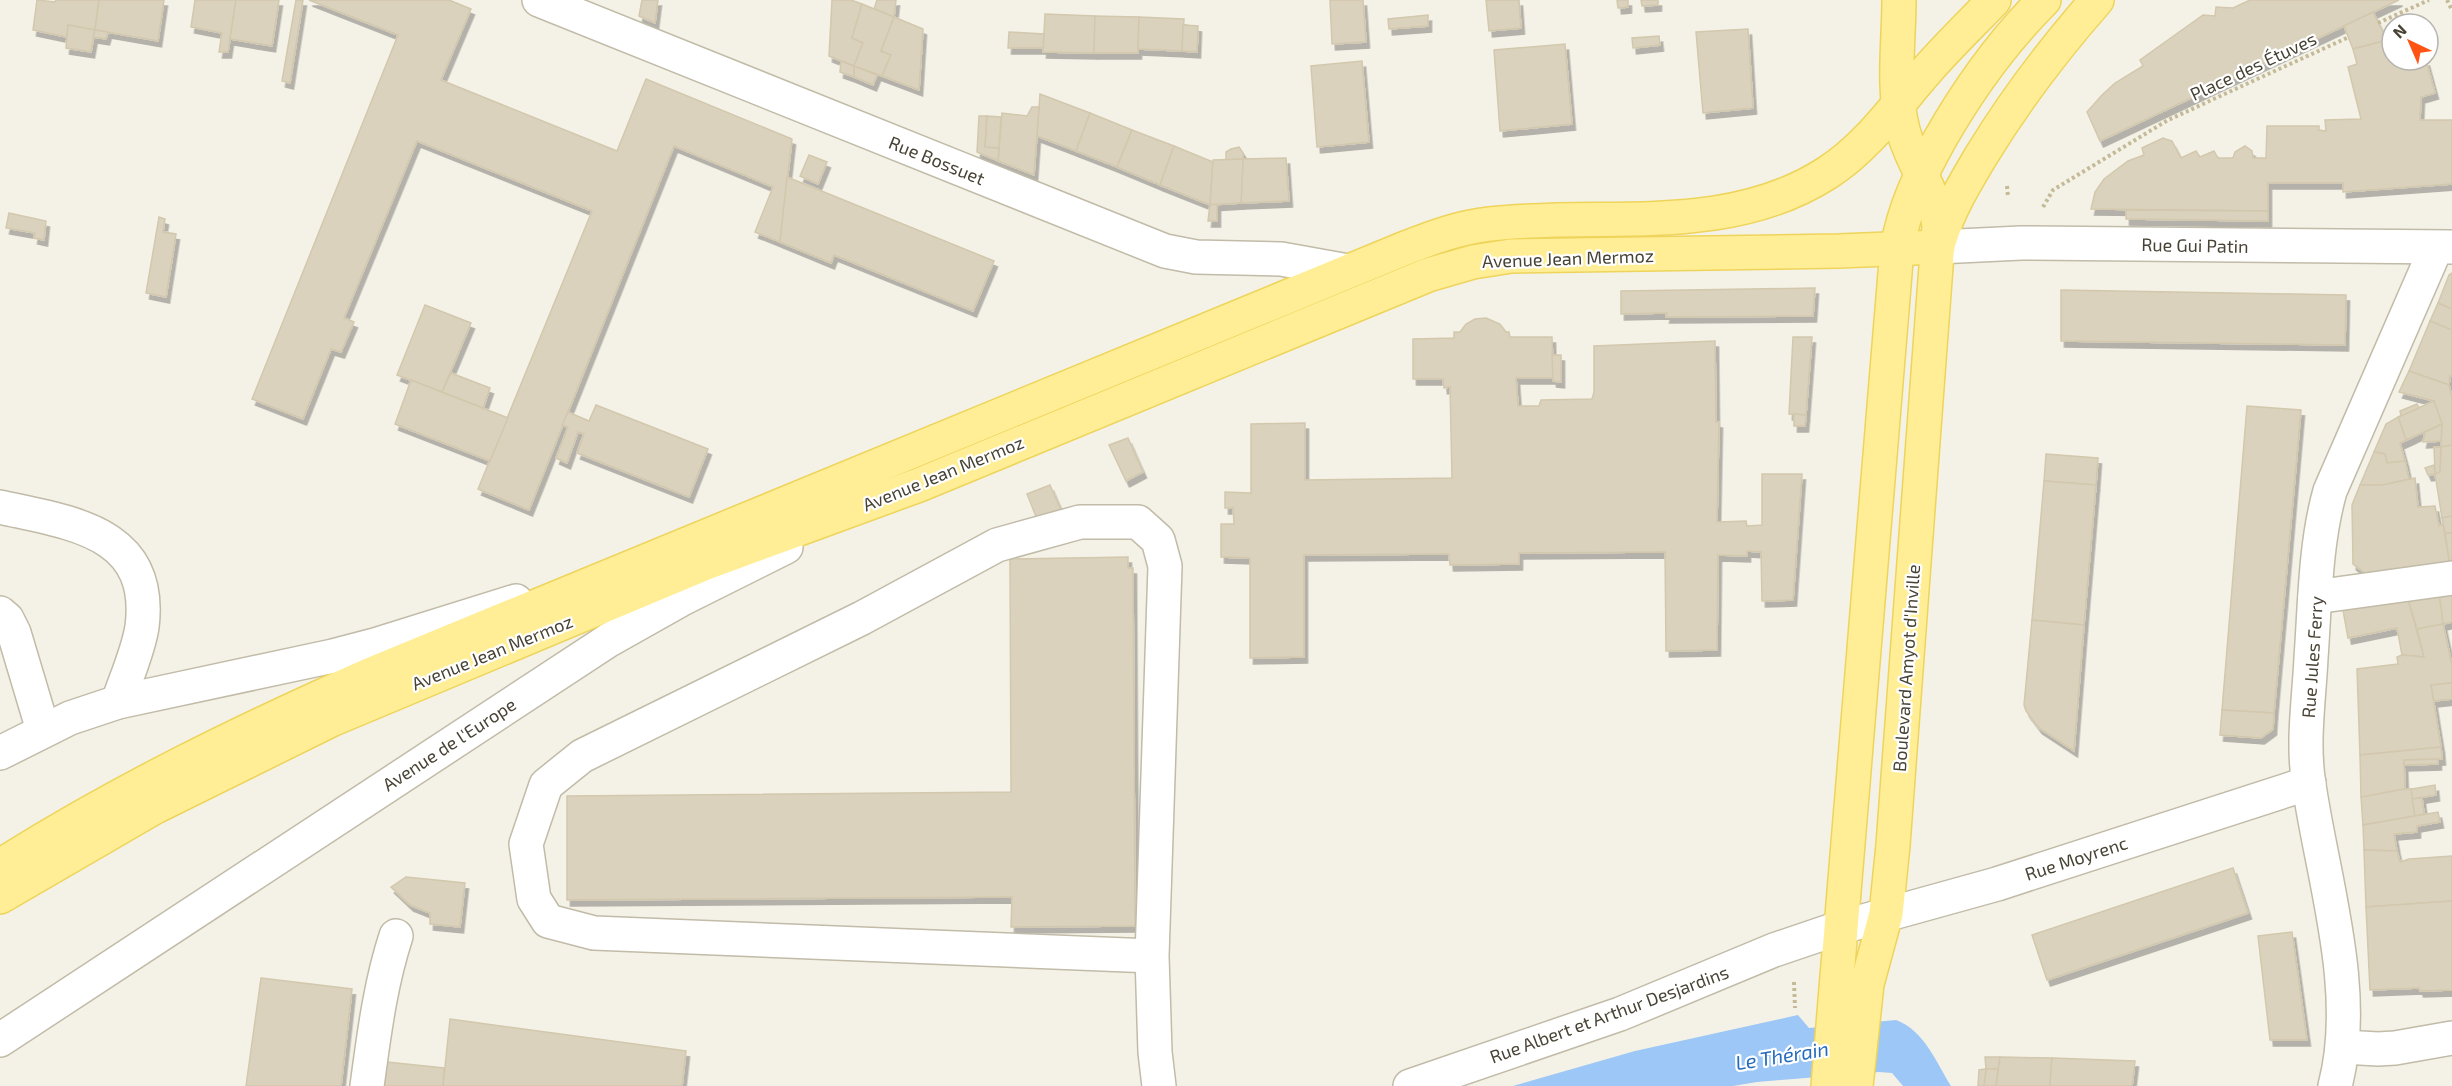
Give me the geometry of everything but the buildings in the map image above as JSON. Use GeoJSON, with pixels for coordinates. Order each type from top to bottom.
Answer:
{"type":"FeatureCollection","features":[{"type":"Feature","properties":{"kind":"main road"},"geometry":{"type":"LineString","coordinates":[[1899,0],[1898,105],[1904,136],[1938,215],[1938,247]]}},
{"type":"Feature","properties":{"kind":"main road","name":"Avenue Jean Mermoz"},"geometry":{"type":"LineString","coordinates":[[0,866],[92,810],[223,742],[369,675],[1426,240],[1479,226],[1508,222],[1674,218],[1716,214],[1758,206],[1798,190],[1836,167],[1866,140],[1942,54],[1994,0]]}},
{"type":"Feature","properties":{"kind":"main road","name":"Boulevard Amyot d'Inville"},"geometry":{"type":"LineString","coordinates":[[1856,1086],[1842,927],[1897,249],[1904,213],[1921,174],[1979,74],[2044,0]]}},
{"type":"Feature","properties":{"kind":"main road"},"geometry":{"type":"LineString","coordinates":[[1938,247],[1952,208],[2012,107],[2057,45],[2097,0]]}},
{"type":"Feature","properties":{"kind":"main road","name":"Avenue Jean Mermoz"},"geometry":{"type":"LineString","coordinates":[[0,897],[155,807],[331,720],[706,563],[919,485],[1403,285],[1473,261],[1511,256],[1938,247]]}},
{"type":"Feature","properties":{"kind":"main road","name":"Boulevard Amyot d'Inville"},"geometry":{"type":"LineString","coordinates":[[1828,1086],[1850,1005],[1871,966],[1886,914],[1938,247]]}},
{"type":"Feature","properties":{"kind":"street","name":"Rue Bossuet"},"geometry":{"type":"LineString","coordinates":[[539,0],[1165,251],[1196,257],[1281,259],[1348,272]]}},
{"type":"Feature","properties":{"kind":"street","name":"Rue Gui Patin"},"geometry":{"type":"LineString","coordinates":[[1938,247],[2021,243],[2444,248]]}},
{"type":"Feature","properties":{"kind":"street","name":"Rue Jules Ferry"},"geometry":{"type":"LineString","coordinates":[[2335,1086],[2343,1047],[2342,975],[2308,783],[2306,749],[2322,523],[2330,491],[2444,248]]}},
{"type":"Feature","properties":{"kind":"street","name":"Avenue de l'Europe"},"geometry":{"type":"LineString","coordinates":[[0,1040],[609,640],[763,557],[919,485]]}},
{"type":"Feature","properties":{"kind":"street"},"geometry":{"type":"LineString","coordinates":[[0,507],[64,522],[96,533],[115,546],[139,574],[142,589],[142,628],[118,702]]}},
{"type":"Feature","properties":{"kind":"street"},"geometry":{"type":"LineString","coordinates":[[1152,956],[594,933],[548,921],[534,899],[526,844],[546,785],[582,756],[862,618],[997,545],[1080,522],[1138,522],[1158,540],[1165,566],[1152,956],[1155,1052],[1159,1086]]}},
{"type":"Feature","properties":{"kind":"street"},"geometry":{"type":"LineString","coordinates":[[0,753],[69,718],[118,702],[291,666],[375,645],[644,560]]}},
{"type":"Feature","properties":{"kind":"street"},"geometry":{"type":"LineString","coordinates":[[2315,597],[2452,578]]}},
{"type":"Feature","properties":{"kind":"street"},"geometry":{"type":"LineString","coordinates":[[0,613],[7,619],[14,633],[43,730]]}},
{"type":"Feature","properties":{"kind":"street","name":"Rue Moyrenc"},"geometry":{"type":"LineString","coordinates":[[1842,927],[1997,884],[2308,783]]}},
{"type":"Feature","properties":{"kind":"street","name":"Rue Albert et Arthur Desjardins"},"geometry":{"type":"LineString","coordinates":[[1410,1086],[1644,1005],[1754,958],[1842,927]]}},
{"type":"Feature","properties":{"kind":"street"},"geometry":{"type":"LineString","coordinates":[[367,1086],[382,985],[396,936]]}},
{"type":"Feature","properties":{"kind":"street"},"geometry":{"type":"LineString","coordinates":[[2343,1047],[2386,1049],[2452,1038]]}},
{"type":"Feature","properties":{"kind":"path"},"geometry":{"type":"LineString","coordinates":[[2378,23],[2430,0]]}},
{"type":"Feature","properties":{"kind":"path"},"geometry":{"type":"LineString","coordinates":[[2447,0],[2452,10]]}},
{"type":"Feature","properties":{"kind":"path","name":"Place des Étuves"},"geometry":{"type":"LineString","coordinates":[[2021,243],[2053,190],[2168,120],[2349,37]]}},
{"type":"Feature","properties":{"kind":"water","name":"Le Thérain"},"geometry":{"type":"Polygon","coordinates":[[[1798,1015],[1809,1028],[1896,1020],[1906,1025],[1922,1039],[1951,1086],[1903,1086],[1892,1073],[1879,1072],[1733,1086],[1513,1086],[1635,1051],[1798,1015]]]}}]}
